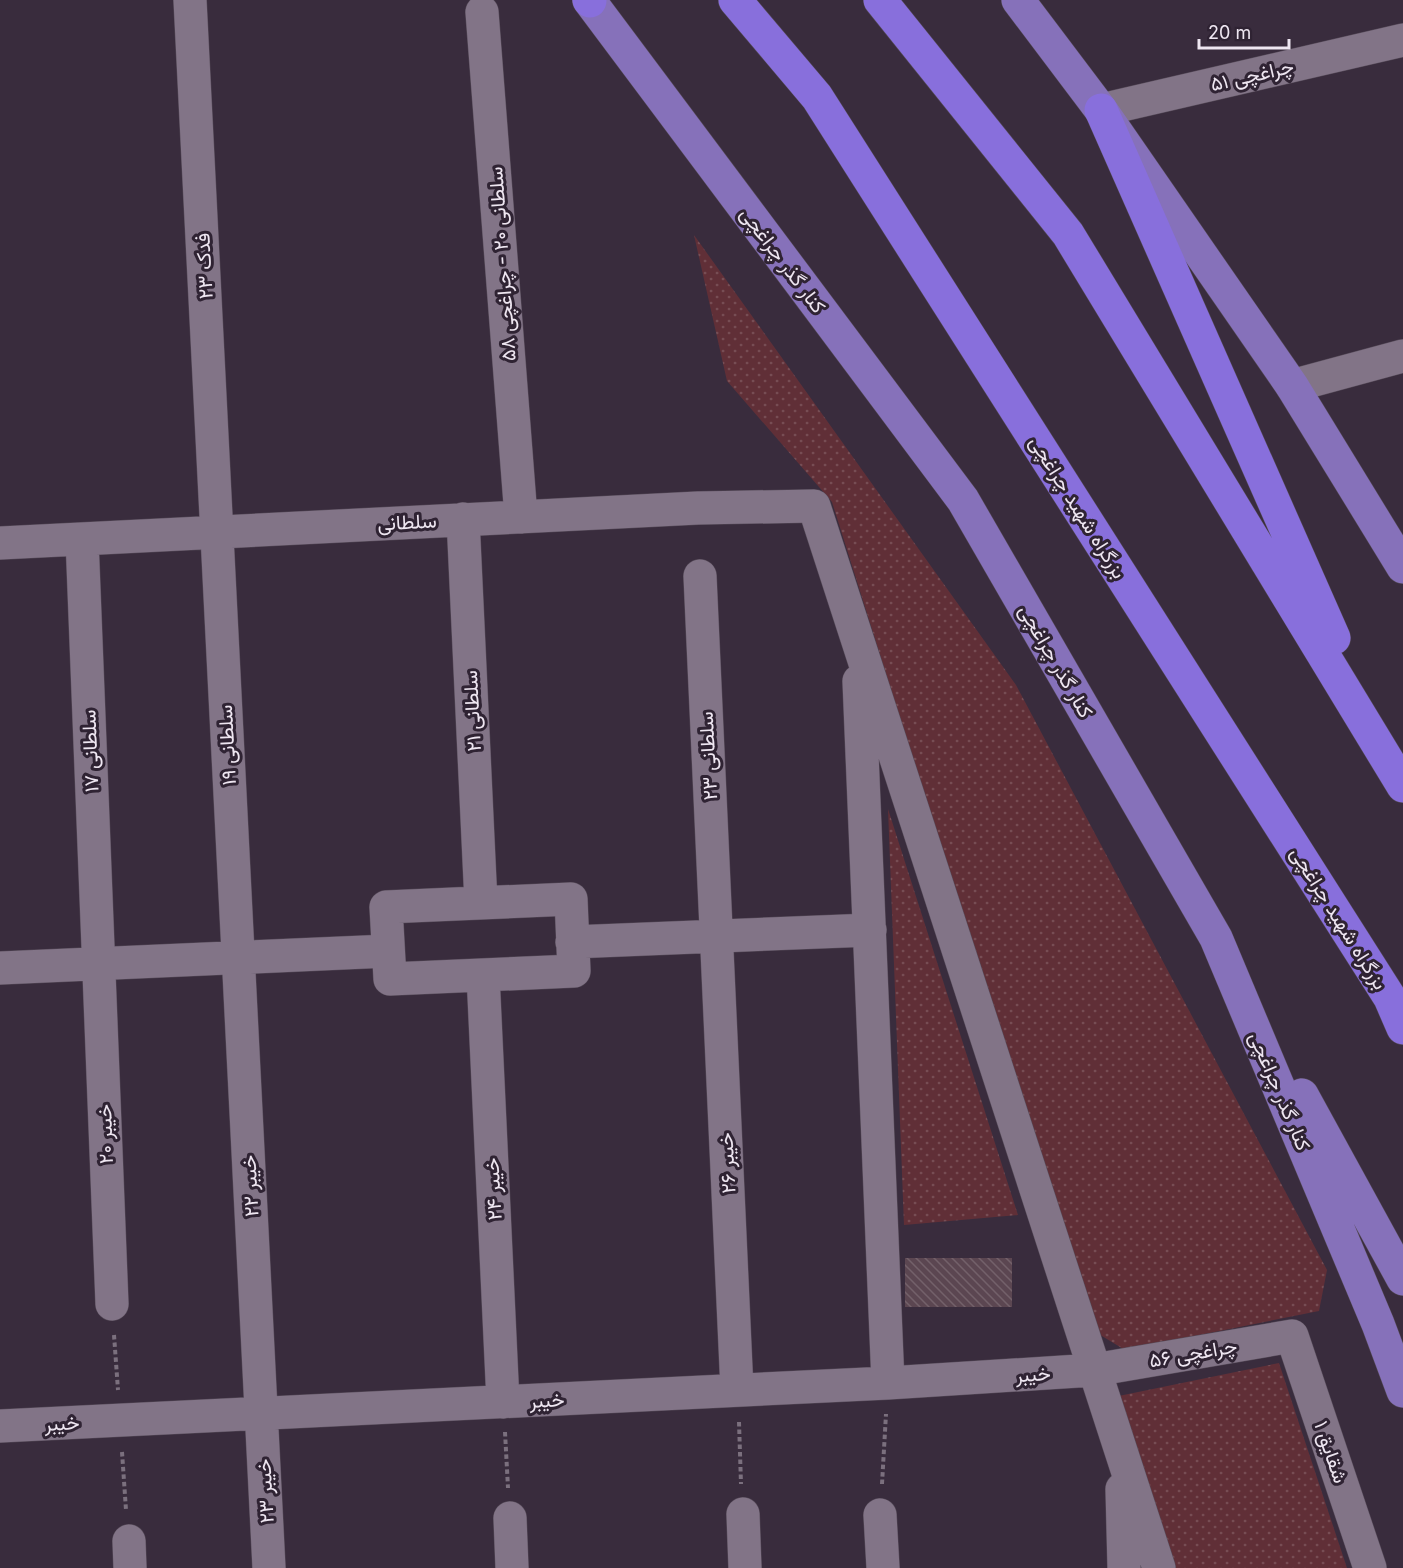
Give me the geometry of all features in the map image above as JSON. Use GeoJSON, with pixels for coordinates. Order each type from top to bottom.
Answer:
{"type":"FeatureCollection","features":[{"type":"Feature","properties":{"kind":"highway","name":"بزرگراه شهید چراغچی"},"geometry":{"type":"LineString","coordinates":[[735,0],[817,97],[1390,998],[1403,1028]]}},
{"type":"Feature","properties":{"kind":"highway"},"geometry":{"type":"LineString","coordinates":[[879,0],[1068,234],[1396,773]]}},
{"type":"Feature","properties":{"kind":"highway"},"geometry":{"type":"LineString","coordinates":[[1101,110],[1396,773]]}},
{"type":"Feature","properties":{"kind":"main road","name":"کنار گذر چراغچی"},"geometry":{"type":"LineString","coordinates":[[589,0],[963,500],[1216,938],[1378,1324],[1403,1391]]}},
{"type":"Feature","properties":{"kind":"main road"},"geometry":{"type":"LineString","coordinates":[[1018,0],[1101,110],[1292,386],[1403,567]]}},
{"type":"Feature","properties":{"kind":"main road"},"geometry":{"type":"LineString","coordinates":[[1216,938],[1403,1279]]}},
{"type":"Feature","properties":{"kind":"street","name":"فدک ۲۳"},"geometry":{"type":"LineString","coordinates":[[190,0],[217,532]]}},
{"type":"Feature","properties":{"kind":"street","name":"سلطانی ۲۰ - چراغچی ۵۸"},"geometry":{"type":"LineString","coordinates":[[482,12],[521,517]]}},
{"type":"Feature","properties":{"kind":"street","name":"چراغچی ۵۱"},"geometry":{"type":"LineString","coordinates":[[1101,110],[1403,40]]}},
{"type":"Feature","properties":{"kind":"street"},"geometry":{"type":"LineString","coordinates":[[1292,386],[1403,356]]}},
{"type":"Feature","properties":{"kind":"street","name":"سلطانی"},"geometry":{"type":"LineString","coordinates":[[0,543],[698,508],[814,506],[858,640]]}},
{"type":"Feature","properties":{"kind":"street","name":"سلطانی ۲۱"},"geometry":{"type":"LineString","coordinates":[[463,519],[481,903]]}},
{"type":"Feature","properties":{"kind":"street","name":"سلطانی ۱۹"},"geometry":{"type":"LineString","coordinates":[[217,532],[238,957]]}},
{"type":"Feature","properties":{"kind":"street","name":"سلطانی ۱۷"},"geometry":{"type":"LineString","coordinates":[[82,539],[98,963]]}},
{"type":"Feature","properties":{"kind":"street","name":"سلطانی ۲۳"},"geometry":{"type":"LineString","coordinates":[[700,576],[717,936]]}},
{"type":"Feature","properties":{"kind":"street"},"geometry":{"type":"LineString","coordinates":[[858,640],[888,1383]]}},
{"type":"Feature","properties":{"kind":"street"},"geometry":{"type":"LineString","coordinates":[[858,640],[1159,1568]]}},
{"type":"Feature","properties":{"kind":"street"},"geometry":{"type":"LineString","coordinates":[[571,899],[573,942],[574,971],[390,979],[386,907],[571,899]]}},
{"type":"Feature","properties":{"kind":"street"},"geometry":{"type":"LineString","coordinates":[[573,942],[870,930]]}},
{"type":"Feature","properties":{"kind":"street","name":"خیبر ۲۶"},"geometry":{"type":"LineString","coordinates":[[717,936],[737,1390]]}},
{"type":"Feature","properties":{"kind":"street"},"geometry":{"type":"LineString","coordinates":[[0,968],[388,951]]}},
{"type":"Feature","properties":{"kind":"street","name":"خیبر ۲۲"},"geometry":{"type":"LineString","coordinates":[[238,957],[261,1414]]}},
{"type":"Feature","properties":{"kind":"street","name":"خیبر ۲۰"},"geometry":{"type":"LineString","coordinates":[[98,963],[112,1304]]}},
{"type":"Feature","properties":{"kind":"street","name":"خیبر ۲۴"},"geometry":{"type":"LineString","coordinates":[[483,975],[504,1402]]}},
{"type":"Feature","properties":{"kind":"street","name":"چراغچی ۵۶"},"geometry":{"type":"LineString","coordinates":[[1094,1370],[1292,1336]]}},
{"type":"Feature","properties":{"kind":"street","name":"شقایق ۱"},"geometry":{"type":"LineString","coordinates":[[1292,1336],[1370,1568]]}},
{"type":"Feature","properties":{"kind":"street","name":"خیبر"},"geometry":{"type":"LineString","coordinates":[[0,1426],[888,1383],[1094,1370]]}},
{"type":"Feature","properties":{"kind":"street","name":"خیبر ۲۳"},"geometry":{"type":"LineString","coordinates":[[261,1414],[269,1568]]}},
{"type":"Feature","properties":{"kind":"street"},"geometry":{"type":"LineString","coordinates":[[1121,1454],[1124,1568]]}},
{"type":"Feature","properties":{"kind":"street"},"geometry":{"type":"LineString","coordinates":[[743,1514],[745,1568]]}},
{"type":"Feature","properties":{"kind":"street"},"geometry":{"type":"LineString","coordinates":[[880,1515],[883,1568]]}},
{"type":"Feature","properties":{"kind":"street"},"geometry":{"type":"LineString","coordinates":[[510,1518],[512,1568]]}},
{"type":"Feature","properties":{"kind":"path"},"geometry":{"type":"LineString","coordinates":[[880,1515],[888,1383]]}},
{"type":"Feature","properties":{"kind":"path"},"geometry":{"type":"LineString","coordinates":[[737,1390],[743,1514]]}},
{"type":"Feature","properties":{"kind":"path"},"geometry":{"type":"LineString","coordinates":[[504,1402],[510,1518]]}},
{"type":"Feature","properties":{"kind":"shaded area"},"geometry":{"type":"Polygon","coordinates":[[[694,235],[1016,685],[1327,1270],[1319,1311],[1125,1350],[1092,1330],[832,502],[727,381],[694,235]]]}},
{"type":"Feature","properties":{"kind":"shaded area"},"geometry":{"type":"Polygon","coordinates":[[[888,809],[1018,1215],[904,1225],[888,809]]]}},
{"type":"Feature","properties":{"kind":"shaded area"},"geometry":{"type":"Polygon","coordinates":[[[1279,1363],[1347,1568],[1162,1568],[1104,1399],[1279,1363]]]}},
{"type":"Feature","properties":{"kind":"building"},"geometry":{"type":"Polygon","coordinates":[[[905,1258],[1012,1258],[1012,1307],[905,1307],[905,1258]]]}}]}
